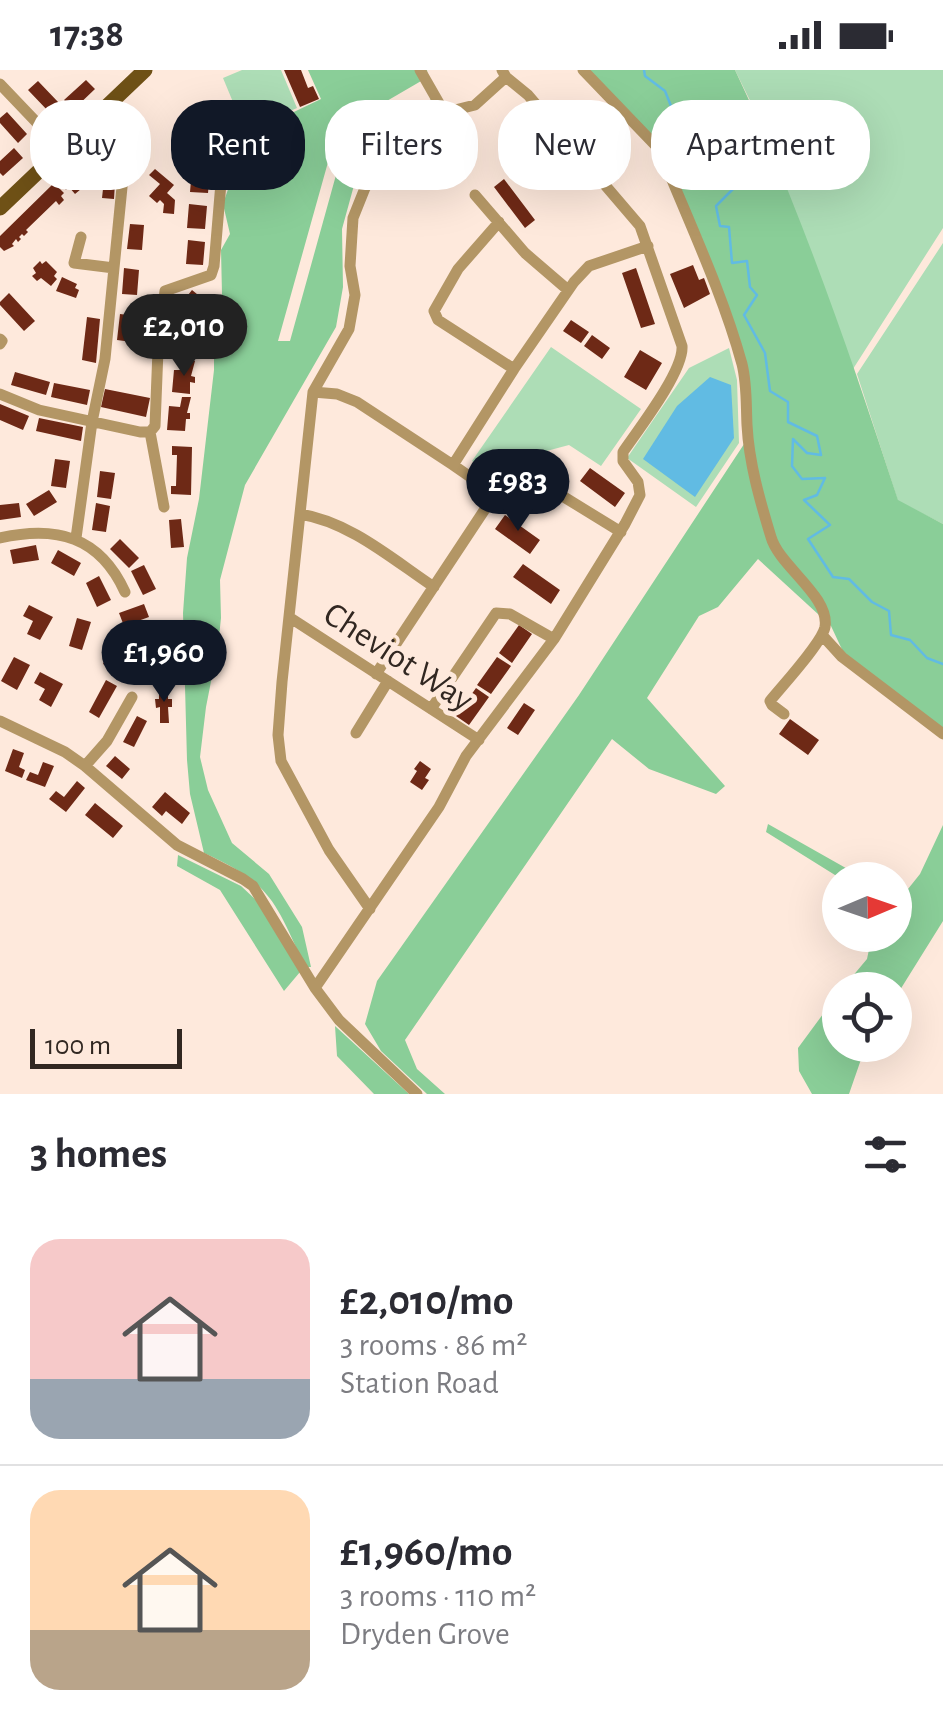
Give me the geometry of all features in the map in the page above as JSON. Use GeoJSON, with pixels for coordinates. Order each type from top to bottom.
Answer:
{"type":"FeatureCollection","features":[{"type":"Feature","properties":{"kind":"main road"},"geometry":{"type":"LineString","coordinates":[[113,100],[144,70]]}},
{"type":"Feature","properties":{"kind":"main road"},"geometry":{"type":"LineString","coordinates":[[0,208],[30,178]]}},
{"type":"Feature","properties":{"kind":"street"},"geometry":{"type":"LineString","coordinates":[[420,70],[437,100]]}},
{"type":"Feature","properties":{"kind":"street"},"geometry":{"type":"LineString","coordinates":[[583,70],[657,147],[665,163],[720,299],[742,366],[751,462],[772,543],[815,596],[825,617],[822,635],[770,700],[784,714]]}},
{"type":"Feature","properties":{"kind":"street"},"geometry":{"type":"LineString","coordinates":[[314,988],[439,808],[466,756],[554,639],[621,532],[640,495],[638,482],[623,462],[622,452],[683,354],[640,226],[528,95],[504,74],[478,102]]}},
{"type":"Feature","properties":{"kind":"street"},"geometry":{"type":"LineString","coordinates":[[0,84],[30,115]]}},
{"type":"Feature","properties":{"kind":"street"},"geometry":{"type":"LineString","coordinates":[[76,538],[105,359],[123,190]]}},
{"type":"Feature","properties":{"kind":"street"},"geometry":{"type":"LineString","coordinates":[[150,432],[155,426],[158,350],[166,291],[211,275],[220,190]]}},
{"type":"Feature","properties":{"kind":"street"},"geometry":{"type":"LineString","coordinates":[[364,190],[352,218],[350,266],[355,295],[349,329],[313,392],[278,735],[280,761],[329,850],[370,909]]}},
{"type":"Feature","properties":{"kind":"street"},"geometry":{"type":"LineString","coordinates":[[475,195],[525,254],[568,290]]}},
{"type":"Feature","properties":{"kind":"street"},"geometry":{"type":"LineString","coordinates":[[498,222],[458,269],[434,311],[438,320],[514,370]]}},
{"type":"Feature","properties":{"kind":"street"},"geometry":{"type":"LineString","coordinates":[[81,237],[72,254],[74,263],[114,268]]}},
{"type":"Feature","properties":{"kind":"street"},"geometry":{"type":"LineString","coordinates":[[454,464],[568,290],[589,266],[648,246]]}},
{"type":"Feature","properties":{"kind":"street"},"geometry":{"type":"LineString","coordinates":[[313,392],[337,394],[356,402],[495,494],[434,586],[382,677],[356,733]]}},
{"type":"Feature","properties":{"kind":"street"},"geometry":{"type":"LineString","coordinates":[[0,394],[39,410],[150,432]]}},
{"type":"Feature","properties":{"kind":"street"},"geometry":{"type":"LineString","coordinates":[[150,432],[164,507]]}},
{"type":"Feature","properties":{"kind":"street"},"geometry":{"type":"LineString","coordinates":[[564,497],[621,532]]}},
{"type":"Feature","properties":{"kind":"street"},"geometry":{"type":"LineString","coordinates":[[300,514],[342,526],[434,586]]}},
{"type":"Feature","properties":{"kind":"street"},"geometry":{"type":"LineString","coordinates":[[0,538],[47,532],[76,538],[99,553],[116,572],[125,592]]}},
{"type":"Feature","properties":{"kind":"street"},"geometry":{"type":"LineString","coordinates":[[430,709],[496,613],[510,614],[554,639]]}},
{"type":"Feature","properties":{"kind":"street","name":"Cheviot Way"},"geometry":{"type":"LineString","coordinates":[[289,618],[479,740]]}},
{"type":"Feature","properties":{"kind":"street"},"geometry":{"type":"LineString","coordinates":[[822,635],[842,657],[943,734]]}},
{"type":"Feature","properties":{"kind":"street"},"geometry":{"type":"LineString","coordinates":[[85,766],[107,740],[130,701],[140,712]]}},
{"type":"Feature","properties":{"kind":"street"},"geometry":{"type":"LineString","coordinates":[[0,720],[65,752],[177,845],[252,886],[314,988],[339,1020],[418,1094]]}},
{"type":"Feature","properties":{"kind":"green space"},"geometry":{"type":"Polygon","coordinates":[[[242,70],[281,70],[294,100],[232,100],[223,78],[242,70]]]}},
{"type":"Feature","properties":{"kind":"green space"},"geometry":{"type":"Polygon","coordinates":[[[308,70],[427,70],[428,77],[389,100],[325,100],[325,173],[278,341],[290,341],[332,190],[353,190],[342,229],[343,287],[336,327],[245,485],[220,580],[218,646],[200,757],[208,790],[232,843],[269,874],[302,927],[311,967],[305,967],[269,897],[244,875],[204,853],[190,794],[187,760],[183,613],[214,370],[214,321],[222,294],[221,250],[230,234],[223,204],[228,190],[305,190],[305,107],[321,99],[308,70]]]}},
{"type":"Feature","properties":{"kind":"green space"},"geometry":{"type":"Polygon","coordinates":[[[586,70],[735,70],[748,100],[651,100],[651,139],[631,117],[631,100],[614,100],[586,70]]]}},
{"type":"Feature","properties":{"kind":"green space"},"geometry":{"type":"Polygon","coordinates":[[[735,70],[943,70],[943,228],[853,369],[786,190],[870,190],[870,100],[750,100],[735,70]]]}},
{"type":"Feature","properties":{"kind":"green space"},"geometry":{"type":"Polygon","coordinates":[[[676,190],[787,190],[898,500],[943,524],[943,732],[846,658],[831,626],[758,559],[718,607],[699,616],[647,698],[725,786],[716,794],[649,769],[612,739],[405,1040],[417,1069],[445,1094],[427,1094],[381,1051],[365,1024],[377,981],[579,695],[750,435],[746,369],[676,190]]]}},
{"type":"Feature","properties":{"kind":"green space"},"geometry":{"type":"Polygon","coordinates":[[[943,243],[943,524],[898,501],[857,374],[943,243]]]}},
{"type":"Feature","properties":{"kind":"green space"},"geometry":{"type":"Polygon","coordinates":[[[551,347],[641,409],[601,466],[569,445],[524,457],[505,484],[472,461],[551,347]]]}},
{"type":"Feature","properties":{"kind":"green space"},"geometry":{"type":"Polygon","coordinates":[[[729,348],[737,380],[739,443],[696,507],[627,458],[689,368],[729,348]]]}},
{"type":"Feature","properties":{"kind":"green space"},"geometry":{"type":"Polygon","coordinates":[[[768,824],[835,862],[822,862],[822,867],[766,832],[768,824]]]}},
{"type":"Feature","properties":{"kind":"green space"},"geometry":{"type":"Polygon","coordinates":[[[943,825],[943,921],[911,972],[856,972],[868,952],[912,952],[912,884],[943,825]]]}},
{"type":"Feature","properties":{"kind":"green space"},"geometry":{"type":"Polygon","coordinates":[[[178,855],[241,886],[257,901],[300,972],[284,991],[220,890],[177,866],[178,855]]]}},
{"type":"Feature","properties":{"kind":"green space"},"geometry":{"type":"Polygon","coordinates":[[[822,1015],[822,1062],[860,1062],[849,1094],[812,1094],[799,1071],[798,1048],[822,1015]]]}},
{"type":"Feature","properties":{"kind":"green space"},"geometry":{"type":"Polygon","coordinates":[[[335,1026],[409,1094],[374,1094],[337,1056],[335,1026]]]}},
{"type":"Feature","properties":{"kind":"water"},"geometry":{"type":"Polygon","coordinates":[[[710,377],[731,385],[734,438],[695,497],[643,459],[677,406],[710,377]]]}},
{"type":"Feature","properties":{"kind":"building"},"geometry":{"type":"Polygon","coordinates":[[[284,70],[301,70],[308,88],[313,86],[319,99],[305,105],[305,100],[297,100],[284,70]]]}},
{"type":"Feature","properties":{"kind":"building"},"geometry":{"type":"Polygon","coordinates":[[[86,80],[95,89],[83,100],[64,100],[86,80]]]}},
{"type":"Feature","properties":{"kind":"building"},"geometry":{"type":"Polygon","coordinates":[[[38,81],[56,100],[38,100],[28,90],[38,81]]]}},
{"type":"Feature","properties":{"kind":"building"},"geometry":{"type":"Polygon","coordinates":[[[7,112],[27,134],[18,143],[0,123],[7,112]]]}},
{"type":"Feature","properties":{"kind":"building"},"geometry":{"type":"Polygon","coordinates":[[[14,148],[23,158],[3,176],[0,161],[14,148]]]}},
{"type":"Feature","properties":{"kind":"building"},"geometry":{"type":"Polygon","coordinates":[[[155,169],[171,182],[167,193],[175,200],[174,214],[163,213],[164,204],[149,196],[160,184],[151,173],[155,169]]]}},
{"type":"Feature","properties":{"kind":"building"},"geometry":{"type":"Polygon","coordinates":[[[498,184],[498,190],[512,190],[535,220],[525,228],[494,187],[498,184]]]}},
{"type":"Feature","properties":{"kind":"building"},"geometry":{"type":"Polygon","coordinates":[[[47,190],[64,193],[64,200],[59,205],[56,201],[18,242],[16,239],[14,246],[4,251],[0,236],[47,190]]]}},
{"type":"Feature","properties":{"kind":"building"},"geometry":{"type":"Polygon","coordinates":[[[103,190],[115,190],[114,199],[102,198],[103,190]]]}},
{"type":"Feature","properties":{"kind":"building"},"geometry":{"type":"Polygon","coordinates":[[[189,204],[207,206],[205,229],[187,228],[189,204]]]}},
{"type":"Feature","properties":{"kind":"building"},"geometry":{"type":"Polygon","coordinates":[[[130,224],[144,225],[142,250],[127,249],[130,224]]]}},
{"type":"Feature","properties":{"kind":"building"},"geometry":{"type":"Polygon","coordinates":[[[188,240],[205,242],[203,265],[186,264],[188,240]]]}},
{"type":"Feature","properties":{"kind":"building"},"geometry":{"type":"Polygon","coordinates":[[[40,261],[46,261],[57,272],[51,286],[32,276],[40,261]]]}},
{"type":"Feature","properties":{"kind":"building"},"geometry":{"type":"Polygon","coordinates":[[[693,265],[710,294],[684,308],[670,274],[693,265]]]}},
{"type":"Feature","properties":{"kind":"building"},"geometry":{"type":"Polygon","coordinates":[[[124,268],[139,270],[137,295],[122,294],[124,268]]]}},
{"type":"Feature","properties":{"kind":"building"},"geometry":{"type":"Polygon","coordinates":[[[636,268],[655,324],[641,328],[622,273],[636,268]]]}},
{"type":"Feature","properties":{"kind":"building"},"geometry":{"type":"Polygon","coordinates":[[[62,277],[77,284],[76,298],[56,291],[62,277]]]}},
{"type":"Feature","properties":{"kind":"building"},"geometry":{"type":"Polygon","coordinates":[[[192,290],[203,299],[192,312],[197,316],[193,322],[187,318],[184,322],[173,314],[192,290]]]}},
{"type":"Feature","properties":{"kind":"building"},"geometry":{"type":"Polygon","coordinates":[[[9,293],[35,321],[24,331],[0,305],[9,293]]]}},
{"type":"Feature","properties":{"kind":"building"},"geometry":{"type":"Polygon","coordinates":[[[120,314],[135,316],[132,342],[117,340],[120,314]]]}},
{"type":"Feature","properties":{"kind":"building"},"geometry":{"type":"Polygon","coordinates":[[[87,317],[100,319],[96,363],[82,360],[87,317]]]}},
{"type":"Feature","properties":{"kind":"building"},"geometry":{"type":"Polygon","coordinates":[[[571,320],[589,332],[581,343],[563,331],[571,320]]]}},
{"type":"Feature","properties":{"kind":"building"},"geometry":{"type":"Polygon","coordinates":[[[177,333],[196,335],[194,358],[176,357],[177,333]]]}},
{"type":"Feature","properties":{"kind":"building"},"geometry":{"type":"Polygon","coordinates":[[[592,335],[610,348],[602,359],[584,346],[592,335]]]}},
{"type":"Feature","properties":{"kind":"building"},"geometry":{"type":"Polygon","coordinates":[[[640,350],[662,363],[646,390],[624,377],[640,350]]]}},
{"type":"Feature","properties":{"kind":"building"},"geometry":{"type":"Polygon","coordinates":[[[186,360],[195,361],[191,376],[195,383],[190,382],[190,394],[172,392],[174,370],[184,370],[186,360]]]}},
{"type":"Feature","properties":{"kind":"building"},"geometry":{"type":"Polygon","coordinates":[[[15,372],[50,382],[46,395],[11,385],[15,372]]]}},
{"type":"Feature","properties":{"kind":"building"},"geometry":{"type":"Polygon","coordinates":[[[54,383],[90,390],[87,405],[51,397],[54,383]]]}},
{"type":"Feature","properties":{"kind":"building"},"geometry":{"type":"Polygon","coordinates":[[[105,389],[150,398],[146,417],[101,407],[105,389]]]}},
{"type":"Feature","properties":{"kind":"building"},"geometry":{"type":"Polygon","coordinates":[[[182,397],[191,397],[185,431],[167,430],[169,406],[180,407],[182,397]]]}},
{"type":"Feature","properties":{"kind":"building"},"geometry":{"type":"Polygon","coordinates":[[[0,404],[29,416],[23,430],[0,420],[0,404]]]}},
{"type":"Feature","properties":{"kind":"building"},"geometry":{"type":"Polygon","coordinates":[[[39,418],[83,427],[81,441],[36,431],[39,418]]]}},
{"type":"Feature","properties":{"kind":"building"},"geometry":{"type":"Polygon","coordinates":[[[172,446],[192,447],[191,495],[171,494],[171,486],[176,486],[177,455],[172,455],[172,446]]]}},
{"type":"Feature","properties":{"kind":"building"},"geometry":{"type":"Polygon","coordinates":[[[55,459],[70,461],[66,488],[51,486],[55,459]]]}},
{"type":"Feature","properties":{"kind":"building"},"geometry":{"type":"Polygon","coordinates":[[[590,468],[625,493],[615,507],[580,481],[590,468]]]}},
{"type":"Feature","properties":{"kind":"building"},"geometry":{"type":"Polygon","coordinates":[[[100,471],[115,473],[111,499],[97,497],[100,471]]]}},
{"type":"Feature","properties":{"kind":"building"},"geometry":{"type":"Polygon","coordinates":[[[49,490],[57,502],[34,516],[26,504],[49,490]]]}},
{"type":"Feature","properties":{"kind":"building"},"geometry":{"type":"Polygon","coordinates":[[[19,503],[21,517],[0,520],[0,505],[19,503]]]}},
{"type":"Feature","properties":{"kind":"building"},"geometry":{"type":"Polygon","coordinates":[[[96,503],[110,506],[106,532],[92,530],[96,503]]]}},
{"type":"Feature","properties":{"kind":"building"},"geometry":{"type":"Polygon","coordinates":[[[505,515],[540,540],[530,554],[495,529],[505,515]]]}},
{"type":"Feature","properties":{"kind":"building"},"geometry":{"type":"Polygon","coordinates":[[[181,519],[184,547],[171,548],[169,520],[181,519]]]}},
{"type":"Feature","properties":{"kind":"building"},"geometry":{"type":"Polygon","coordinates":[[[120,539],[139,558],[129,568],[110,549],[120,539]]]}},
{"type":"Feature","properties":{"kind":"building"},"geometry":{"type":"Polygon","coordinates":[[[36,545],[39,560],[13,564],[10,550],[36,545]]]}},
{"type":"Feature","properties":{"kind":"building"},"geometry":{"type":"Polygon","coordinates":[[[58,550],[81,563],[74,576],[51,563],[58,550]]]}},
{"type":"Feature","properties":{"kind":"building"},"geometry":{"type":"Polygon","coordinates":[[[523,564],[560,590],[551,604],[513,577],[523,564]]]}},
{"type":"Feature","properties":{"kind":"building"},"geometry":{"type":"Polygon","coordinates":[[[144,565],[156,589],[143,595],[131,571],[144,565]]]}},
{"type":"Feature","properties":{"kind":"building"},"geometry":{"type":"Polygon","coordinates":[[[99,576],[111,600],[97,607],[86,583],[99,576]]]}},
{"type":"Feature","properties":{"kind":"building"},"geometry":{"type":"Polygon","coordinates":[[[144,604],[149,617],[124,626],[119,613],[144,604]]]}},
{"type":"Feature","properties":{"kind":"building"},"geometry":{"type":"Polygon","coordinates":[[[29,605],[53,617],[40,640],[27,634],[33,621],[23,616],[29,605]]]}},
{"type":"Feature","properties":{"kind":"building"},"geometry":{"type":"Polygon","coordinates":[[[77,618],[91,622],[82,650],[69,646],[77,618]]]}},
{"type":"Feature","properties":{"kind":"building"},"geometry":{"type":"Polygon","coordinates":[[[519,625],[532,634],[512,663],[499,653],[519,625]]]}},
{"type":"Feature","properties":{"kind":"building"},"geometry":{"type":"Polygon","coordinates":[[[114,633],[130,641],[114,670],[103,664],[114,633]]]}},
{"type":"Feature","properties":{"kind":"building"},"geometry":{"type":"Polygon","coordinates":[[[158,648],[159,665],[170,665],[171,679],[146,680],[140,649],[158,648]]]}},
{"type":"Feature","properties":{"kind":"building"},"geometry":{"type":"Polygon","coordinates":[[[14,657],[30,665],[17,690],[1,681],[14,657]]]}},
{"type":"Feature","properties":{"kind":"building"},"geometry":{"type":"Polygon","coordinates":[[[497,657],[511,666],[491,694],[477,685],[497,657]]]}},
{"type":"Feature","properties":{"kind":"building"},"geometry":{"type":"Polygon","coordinates":[[[40,672],[63,684],[51,707],[39,700],[45,689],[34,683],[40,672]]]}},
{"type":"Feature","properties":{"kind":"building"},"geometry":{"type":"Polygon","coordinates":[[[106,680],[117,686],[99,718],[89,712],[106,680]]]}},
{"type":"Feature","properties":{"kind":"building"},"geometry":{"type":"Polygon","coordinates":[[[159,688],[168,688],[168,699],[172,699],[169,723],[160,723],[160,707],[156,708],[155,699],[159,699],[159,688]]]}},
{"type":"Feature","properties":{"kind":"building"},"geometry":{"type":"Polygon","coordinates":[[[476,688],[489,697],[469,725],[456,716],[476,688]]]}},
{"type":"Feature","properties":{"kind":"building"},"geometry":{"type":"Polygon","coordinates":[[[524,703],[535,710],[518,735],[507,728],[524,703]]]}},
{"type":"Feature","properties":{"kind":"building"},"geometry":{"type":"Polygon","coordinates":[[[137,716],[147,721],[134,747],[123,742],[137,716]]]}},
{"type":"Feature","properties":{"kind":"building"},"geometry":{"type":"Polygon","coordinates":[[[790,719],[819,740],[808,755],[779,734],[790,719]]]}},
{"type":"Feature","properties":{"kind":"building"},"geometry":{"type":"Polygon","coordinates":[[[13,749],[24,753],[19,767],[25,770],[22,778],[5,771],[13,749]]]}},
{"type":"Feature","properties":{"kind":"building"},"geometry":{"type":"Polygon","coordinates":[[[115,756],[130,769],[122,779],[106,766],[115,756]]]}},
{"type":"Feature","properties":{"kind":"building"},"geometry":{"type":"Polygon","coordinates":[[[420,761],[431,769],[422,790],[410,782],[420,761]]]}},
{"type":"Feature","properties":{"kind":"building"},"geometry":{"type":"Polygon","coordinates":[[[43,762],[54,766],[45,787],[26,780],[30,772],[38,775],[43,762]]]}},
{"type":"Feature","properties":{"kind":"building"},"geometry":{"type":"Polygon","coordinates":[[[77,781],[85,788],[66,812],[49,799],[56,791],[64,797],[77,781]]]}},
{"type":"Feature","properties":{"kind":"building"},"geometry":{"type":"Polygon","coordinates":[[[165,792],[190,813],[182,824],[166,811],[162,816],[152,807],[165,792]]]}},
{"type":"Feature","properties":{"kind":"building"},"geometry":{"type":"Polygon","coordinates":[[[95,803],[123,826],[113,838],[85,815],[95,803]]]}},
{"type":"Feature","properties":{"kind":"waterway"},"geometry":{"type":"LineString","coordinates":[[644,70],[645,76],[665,91],[673,111],[691,127],[697,166],[730,171],[734,188],[716,206],[720,226],[729,227],[732,263],[747,261],[750,287],[757,295],[744,315],[765,353],[770,391],[788,402],[788,422],[817,436],[821,455],[807,453],[793,439],[792,466],[802,479],[825,478],[817,495],[804,500],[830,525],[808,539],[833,577],[849,579],[872,602],[889,611],[891,635],[910,640],[927,658],[943,664]]}}]}
